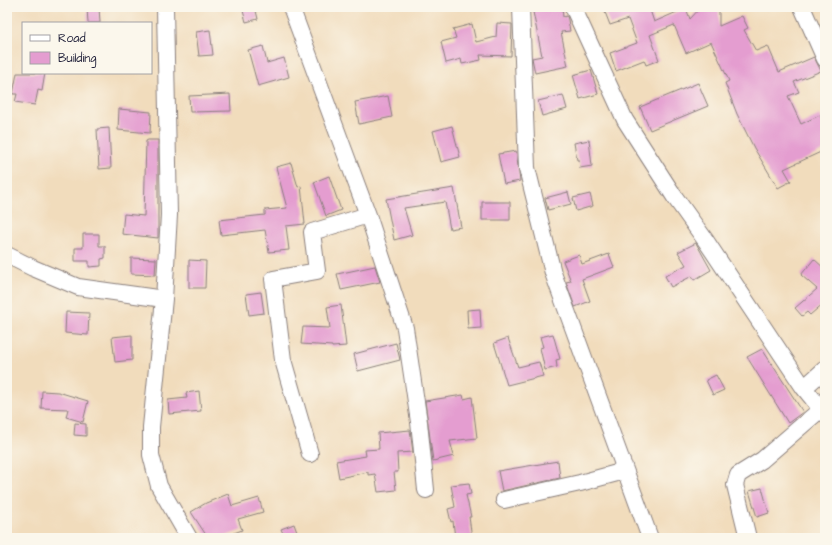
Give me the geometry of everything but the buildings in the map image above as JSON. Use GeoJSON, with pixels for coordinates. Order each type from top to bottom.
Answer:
{"type":"FeatureCollection","features":[{"type":"Feature","properties":{"kind":"street"},"geometry":{"type":"LineString","coordinates":[[165,7],[169,215],[164,299],[151,427],[151,455],[159,486],[189,538]]}},
{"type":"Feature","properties":{"kind":"street"},"geometry":{"type":"LineString","coordinates":[[291,7],[368,215],[405,328],[419,422],[426,490]]}},
{"type":"Feature","properties":{"kind":"street"},"geometry":{"type":"LineString","coordinates":[[521,7],[527,168],[553,273],[586,368],[650,538]]}},
{"type":"Feature","properties":{"kind":"street"},"geometry":{"type":"LineString","coordinates":[[573,7],[625,120],[674,196],[706,241],[804,388],[823,412],[762,460],[738,475],[735,485],[748,538]]}},
{"type":"Feature","properties":{"kind":"street"},"geometry":{"type":"LineString","coordinates":[[802,7],[825,59]]}},
{"type":"Feature","properties":{"kind":"street"},"geometry":{"type":"LineString","coordinates":[[310,454],[283,360],[273,279],[317,271],[312,232],[368,215]]}},
{"type":"Feature","properties":{"kind":"street"},"geometry":{"type":"LineString","coordinates":[[7,255],[78,287],[164,299]]}},
{"type":"Feature","properties":{"kind":"street"},"geometry":{"type":"LineString","coordinates":[[804,388],[825,369]]}},
{"type":"Feature","properties":{"kind":"street"},"geometry":{"type":"LineString","coordinates":[[504,500],[617,473],[624,466]]}}]}
